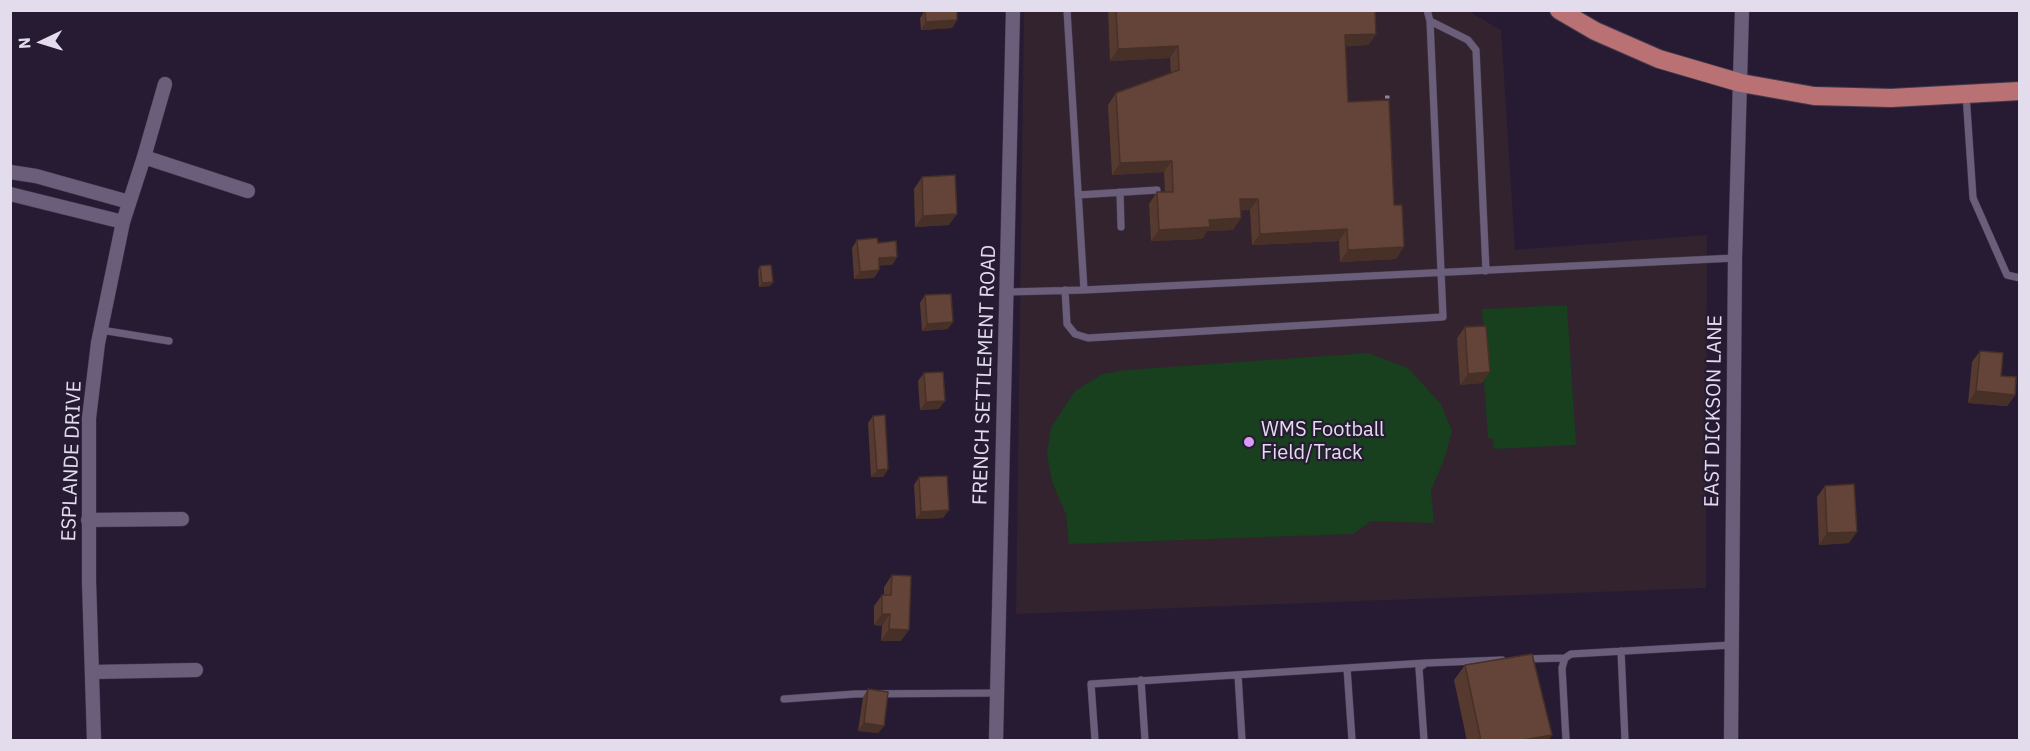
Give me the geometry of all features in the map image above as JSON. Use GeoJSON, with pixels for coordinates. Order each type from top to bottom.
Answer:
{"type":"FeatureCollection","features":[{"type":"Feature","properties":{"kind":"main road"},"geometry":{"type":"LineString","coordinates":[[1558,10],[1595,31],[1655,58],[1741,83],[1814,96],[1891,98],[2019,91]]}},
{"type":"Feature","properties":{"kind":"street","name":"FRENCH SETTLEMENT ROAD"},"geometry":{"type":"LineString","coordinates":[[996,741],[1012,10]]}},
{"type":"Feature","properties":{"kind":"street","name":"EAST DICKSON LANE"},"geometry":{"type":"LineString","coordinates":[[1731,741],[1735,258],[1742,10]]}},
{"type":"Feature","properties":{"kind":"street","name":"ESPLANDE DRIVE"},"geometry":{"type":"LineString","coordinates":[[94,741],[88,520],[89,418],[101,330],[123,222],[165,84]]}},
{"type":"Feature","properties":{"kind":"street"},"geometry":{"type":"LineString","coordinates":[[144,157],[248,191]]}},
{"type":"Feature","properties":{"kind":"street"},"geometry":{"type":"LineString","coordinates":[[10,172],[36,176],[129,202]]}},
{"type":"Feature","properties":{"kind":"street"},"geometry":{"type":"LineString","coordinates":[[78,212],[84,191]]}},
{"type":"Feature","properties":{"kind":"street"},"geometry":{"type":"LineString","coordinates":[[10,195],[123,222]]}},
{"type":"Feature","properties":{"kind":"street"},"geometry":{"type":"LineString","coordinates":[[88,520],[182,519]]}},
{"type":"Feature","properties":{"kind":"street"},"geometry":{"type":"LineString","coordinates":[[92,672],[196,670]]}},
{"type":"Feature","properties":{"kind":"lane"},"geometry":{"type":"LineString","coordinates":[[1067,10],[1084,290]]}},
{"type":"Feature","properties":{"kind":"lane"},"geometry":{"type":"LineString","coordinates":[[1065,291],[1067,324],[1076,334],[1088,338],[1443,317],[1430,21],[1427,10]]}},
{"type":"Feature","properties":{"kind":"lane"},"geometry":{"type":"LineString","coordinates":[[1430,21],[1468,40],[1476,50],[1485,271]]}},
{"type":"Feature","properties":{"kind":"lane"},"geometry":{"type":"LineString","coordinates":[[1966,94],[1973,198],[2007,275],[2019,278]]}},
{"type":"Feature","properties":{"kind":"lane"},"geometry":{"type":"LineString","coordinates":[[1078,195],[1157,190]]}},
{"type":"Feature","properties":{"kind":"lane"},"geometry":{"type":"LineString","coordinates":[[1120,192],[1121,227]]}},
{"type":"Feature","properties":{"kind":"lane"},"geometry":{"type":"LineString","coordinates":[[1007,292],[1735,258]]}},
{"type":"Feature","properties":{"kind":"lane"},"geometry":{"type":"LineString","coordinates":[[101,330],[169,340]]}},
{"type":"Feature","properties":{"kind":"lane"},"geometry":{"type":"LineString","coordinates":[[1517,660],[1565,658],[1571,654],[1732,645]]}},
{"type":"Feature","properties":{"kind":"lane"},"geometry":{"type":"LineString","coordinates":[[1621,651],[1625,741]]}},
{"type":"Feature","properties":{"kind":"lane"},"geometry":{"type":"LineString","coordinates":[[1565,658],[1562,668],[1566,741]]}},
{"type":"Feature","properties":{"kind":"lane"},"geometry":{"type":"LineString","coordinates":[[1095,741],[1090,684],[1506,660]]}},
{"type":"Feature","properties":{"kind":"lane"},"geometry":{"type":"LineString","coordinates":[[1424,741],[1419,668],[1426,663]]}},
{"type":"Feature","properties":{"kind":"lane"},"geometry":{"type":"LineString","coordinates":[[1347,668],[1352,741]]}},
{"type":"Feature","properties":{"kind":"lane"},"geometry":{"type":"LineString","coordinates":[[1238,675],[1242,741]]}},
{"type":"Feature","properties":{"kind":"lane"},"geometry":{"type":"LineString","coordinates":[[1141,681],[1146,741]]}},
{"type":"Feature","properties":{"kind":"lane"},"geometry":{"type":"LineString","coordinates":[[784,699],[855,694],[996,693]]}},
{"type":"Feature","properties":{"kind":"path"},"geometry":{"type":"LineString","coordinates":[[1385,98],[1393,97]]}},
{"type":"Feature","properties":{"kind":"shaded area"},"geometry":{"type":"Polygon","coordinates":[[[1024,11],[1468,11],[1501,30],[1515,250],[1707,235],[1706,588],[1016,614],[1024,11]]]}},
{"type":"Feature","properties":{"kind":"green space"},"geometry":{"type":"Polygon","coordinates":[[[1567,305],[1576,445],[1494,449],[1493,439],[1488,438],[1481,336],[1484,336],[1482,309],[1567,305]]]}},
{"type":"Feature","properties":{"kind":"green space","name":"WMS Football Field/Track"},"geometry":{"type":"Polygon","coordinates":[[[1368,353],[1408,368],[1441,404],[1452,431],[1444,460],[1431,490],[1434,523],[1371,521],[1353,534],[1069,544],[1066,514],[1052,482],[1047,454],[1051,428],[1074,392],[1102,374],[1126,370],[1368,353]]]}},
{"type":"Feature","properties":{"kind":"building"},"geometry":{"type":"Polygon","coordinates":[[[957,10],[957,20],[926,22],[925,11],[957,10]]]}},
{"type":"Feature","properties":{"kind":"building"},"geometry":{"type":"Polygon","coordinates":[[[1116,10],[1375,10],[1376,34],[1345,35],[1348,102],[1389,100],[1394,205],[1402,205],[1404,247],[1348,250],[1347,229],[1260,234],[1258,199],[1240,199],[1241,218],[1209,220],[1210,227],[1159,230],[1157,192],[1173,192],[1172,161],[1120,163],[1116,93],[1179,70],[1178,46],[1118,49],[1116,10]]]}},
{"type":"Feature","properties":{"kind":"building"},"geometry":{"type":"Polygon","coordinates":[[[955,175],[957,214],[923,216],[922,177],[955,175]]]}},
{"type":"Feature","properties":{"kind":"building"},"geometry":{"type":"Polygon","coordinates":[[[877,238],[878,243],[896,241],[897,257],[879,258],[879,270],[860,272],[857,240],[877,238]]]}},
{"type":"Feature","properties":{"kind":"building"},"geometry":{"type":"Polygon","coordinates":[[[771,265],[773,282],[762,283],[760,266],[771,265]]]}},
{"type":"Feature","properties":{"kind":"building"},"geometry":{"type":"Polygon","coordinates":[[[951,294],[953,322],[927,324],[925,295],[951,294]]]}},
{"type":"Feature","properties":{"kind":"building"},"geometry":{"type":"Polygon","coordinates":[[[1486,326],[1490,372],[1468,374],[1465,327],[1486,326]]]}},
{"type":"Feature","properties":{"kind":"building"},"geometry":{"type":"Polygon","coordinates":[[[1980,351],[2003,353],[2001,376],[2016,377],[2015,395],[1976,391],[1980,351]]]}},
{"type":"Feature","properties":{"kind":"building"},"geometry":{"type":"Polygon","coordinates":[[[943,372],[945,401],[926,402],[924,373],[943,372]]]}},
{"type":"Feature","properties":{"kind":"building"},"geometry":{"type":"Polygon","coordinates":[[[885,415],[888,469],[877,470],[873,416],[885,415]]]}},
{"type":"Feature","properties":{"kind":"building"},"geometry":{"type":"Polygon","coordinates":[[[947,476],[949,510],[921,512],[919,477],[947,476]]]}},
{"type":"Feature","properties":{"kind":"building"},"geometry":{"type":"Polygon","coordinates":[[[1854,484],[1857,532],[1827,533],[1825,486],[1854,484]]]}},
{"type":"Feature","properties":{"kind":"building"},"geometry":{"type":"Polygon","coordinates":[[[892,575],[911,576],[909,630],[889,629],[890,614],[882,614],[882,595],[891,595],[892,575]]]}},
{"type":"Feature","properties":{"kind":"building"},"geometry":{"type":"Polygon","coordinates":[[[1532,654],[1552,735],[1517,741],[1481,741],[1465,665],[1532,654]]]}},
{"type":"Feature","properties":{"kind":"building"},"geometry":{"type":"Polygon","coordinates":[[[868,689],[888,692],[884,726],[864,723],[868,689]]]}},
{"type":"Feature","properties":{"kind":"place","name":"WMS Football Field/Track"},"geometry":{"type":"Point","coordinates":[1249,442]}}]}
